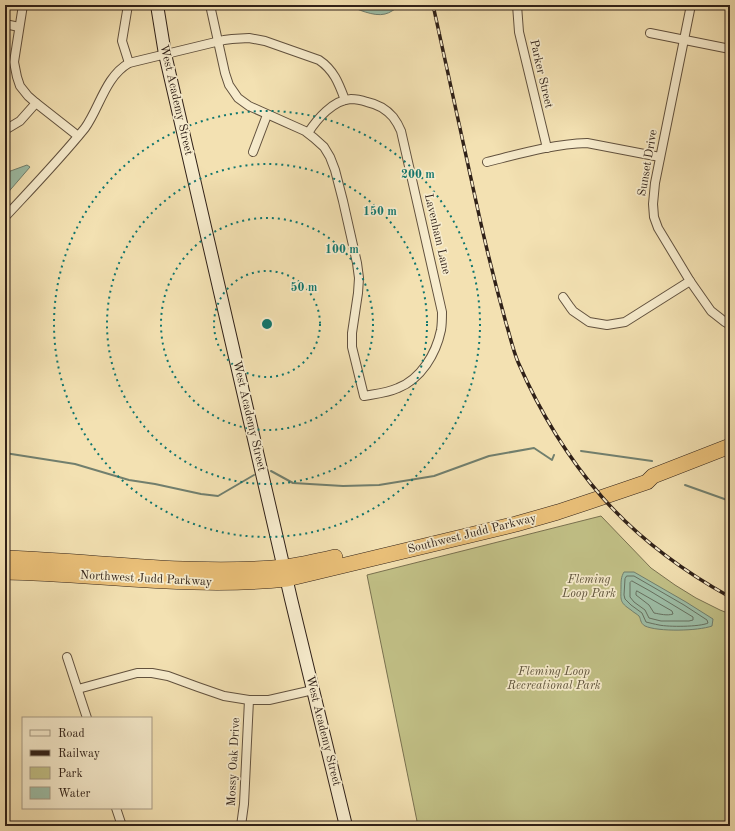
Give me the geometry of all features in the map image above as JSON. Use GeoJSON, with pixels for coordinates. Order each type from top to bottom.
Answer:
{"type":"FeatureCollection","features":[{"type":"Feature","properties":{"kind":"highway","name":"Southwest Judd Parkway"},"geometry":{"type":"LineString","coordinates":[[285,573],[302,576],[530,520],[647,482],[653,476],[730,446]]}},
{"type":"Feature","properties":{"kind":"highway","name":"Northwest Judd Parkway"},"geometry":{"type":"LineString","coordinates":[[5,558],[207,570],[249,569],[285,573]]}},
{"type":"Feature","properties":{"kind":"highway","name":"Northwest Judd Parkway"},"geometry":{"type":"LineString","coordinates":[[5,572],[198,582],[264,581],[285,573]]}},
{"type":"Feature","properties":{"kind":"main road","name":"West Academy Street"},"geometry":{"type":"LineString","coordinates":[[157,5],[165,54],[285,573],[346,826]]}},
{"type":"Feature","properties":{"kind":"street"},"geometry":{"type":"LineString","coordinates":[[23,5],[14,62],[20,86],[36,103],[78,136]]}},
{"type":"Feature","properties":{"kind":"street"},"geometry":{"type":"LineString","coordinates":[[128,5],[122,41],[129,64]]}},
{"type":"Feature","properties":{"kind":"street"},"geometry":{"type":"LineString","coordinates":[[5,217],[78,136],[92,117],[110,82],[122,67],[129,64],[218,42],[249,38],[265,41],[319,60],[327,65],[338,83],[345,100],[333,106],[321,115],[308,133],[249,106],[238,98],[229,85],[225,73],[218,42],[210,5]]}},
{"type":"Feature","properties":{"kind":"street","name":"Parker Street"},"geometry":{"type":"LineString","coordinates":[[517,5],[519,32],[547,148]]}},
{"type":"Feature","properties":{"kind":"street","name":"Sunset Drive"},"geometry":{"type":"LineString","coordinates":[[692,5],[655,183],[653,204],[654,217],[661,233],[690,281],[711,310],[730,325]]}},
{"type":"Feature","properties":{"kind":"street"},"geometry":{"type":"LineString","coordinates":[[5,24],[19,26]]}},
{"type":"Feature","properties":{"kind":"street"},"geometry":{"type":"LineString","coordinates":[[650,33],[730,49]]}},
{"type":"Feature","properties":{"kind":"street","name":"Lavenham Lane"},"geometry":{"type":"LineString","coordinates":[[308,133],[324,147],[335,170],[357,264],[359,278],[352,333],[352,347],[364,396],[398,388],[411,381],[422,370],[431,357],[441,330],[442,312],[401,131],[394,118],[382,107],[359,100],[345,100]]}},
{"type":"Feature","properties":{"kind":"street"},"geometry":{"type":"LineString","coordinates":[[5,130],[20,121],[36,103]]}},
{"type":"Feature","properties":{"kind":"street"},"geometry":{"type":"LineString","coordinates":[[253,152],[267,115]]}},
{"type":"Feature","properties":{"kind":"street"},"geometry":{"type":"LineString","coordinates":[[487,162],[547,148],[576,144],[587,144],[660,157]]}},
{"type":"Feature","properties":{"kind":"street"},"geometry":{"type":"LineString","coordinates":[[563,297],[574,311],[589,322],[606,325],[625,322],[690,281]]}},
{"type":"Feature","properties":{"kind":"street"},"geometry":{"type":"LineString","coordinates":[[67,658],[87,717]]}},
{"type":"Feature","properties":{"kind":"street"},"geometry":{"type":"LineString","coordinates":[[78,689],[137,673],[152,673],[168,676],[198,688],[224,696],[249,700],[269,700],[313,690]]}},
{"type":"Feature","properties":{"kind":"street","name":"Mossy Oak Drive"},"geometry":{"type":"LineString","coordinates":[[242,826],[249,700]]}},
{"type":"Feature","properties":{"kind":"street"},"geometry":{"type":"LineString","coordinates":[[116,809],[122,826]]}},
{"type":"Feature","properties":{"kind":"green space","name":"Fleming Loop Recreational Park"},"geometry":{"type":"Polygon","coordinates":[[[601,516],[651,568],[696,598],[730,614],[730,826],[418,826],[367,575],[601,516]]]}},
{"type":"Feature","properties":{"kind":"water"},"geometry":{"type":"Polygon","coordinates":[[[347,5],[399,6],[389,13],[381,15],[366,12],[347,5]]]}},
{"type":"Feature","properties":{"kind":"water"},"geometry":{"type":"Polygon","coordinates":[[[27,165],[30,167],[5,196],[5,173],[27,165]]]}},
{"type":"Feature","properties":{"kind":"water"},"geometry":{"type":"Polygon","coordinates":[[[624,572],[634,572],[686,602],[713,619],[712,626],[706,628],[678,630],[651,628],[643,625],[639,616],[623,603],[621,595],[621,581],[624,572]]]}},
{"type":"Feature","properties":{"kind":"waterway"},"geometry":{"type":"LineString","coordinates":[[271,471],[293,483],[343,486],[379,485],[434,476],[489,456],[534,448],[552,460],[554,455]]}},
{"type":"Feature","properties":{"kind":"waterway"},"geometry":{"type":"LineString","coordinates":[[581,451],[652,461]]}},
{"type":"Feature","properties":{"kind":"waterway"},"geometry":{"type":"LineString","coordinates":[[5,453],[75,464],[129,480],[218,496],[254,475]]}},
{"type":"Feature","properties":{"kind":"waterway"},"geometry":{"type":"LineString","coordinates":[[685,485],[730,501]]}},
{"type":"Feature","properties":{"kind":"railway"},"geometry":{"type":"LineString","coordinates":[[433,5],[495,282],[516,357],[535,398],[555,433],[577,466],[616,512],[646,540],[678,565],[730,597]]}},
{"type":"Feature","properties":{"kind":"park label","name":"Fleming Loop Park"},"geometry":{"type":"Point","coordinates":[589,587]}}]}
